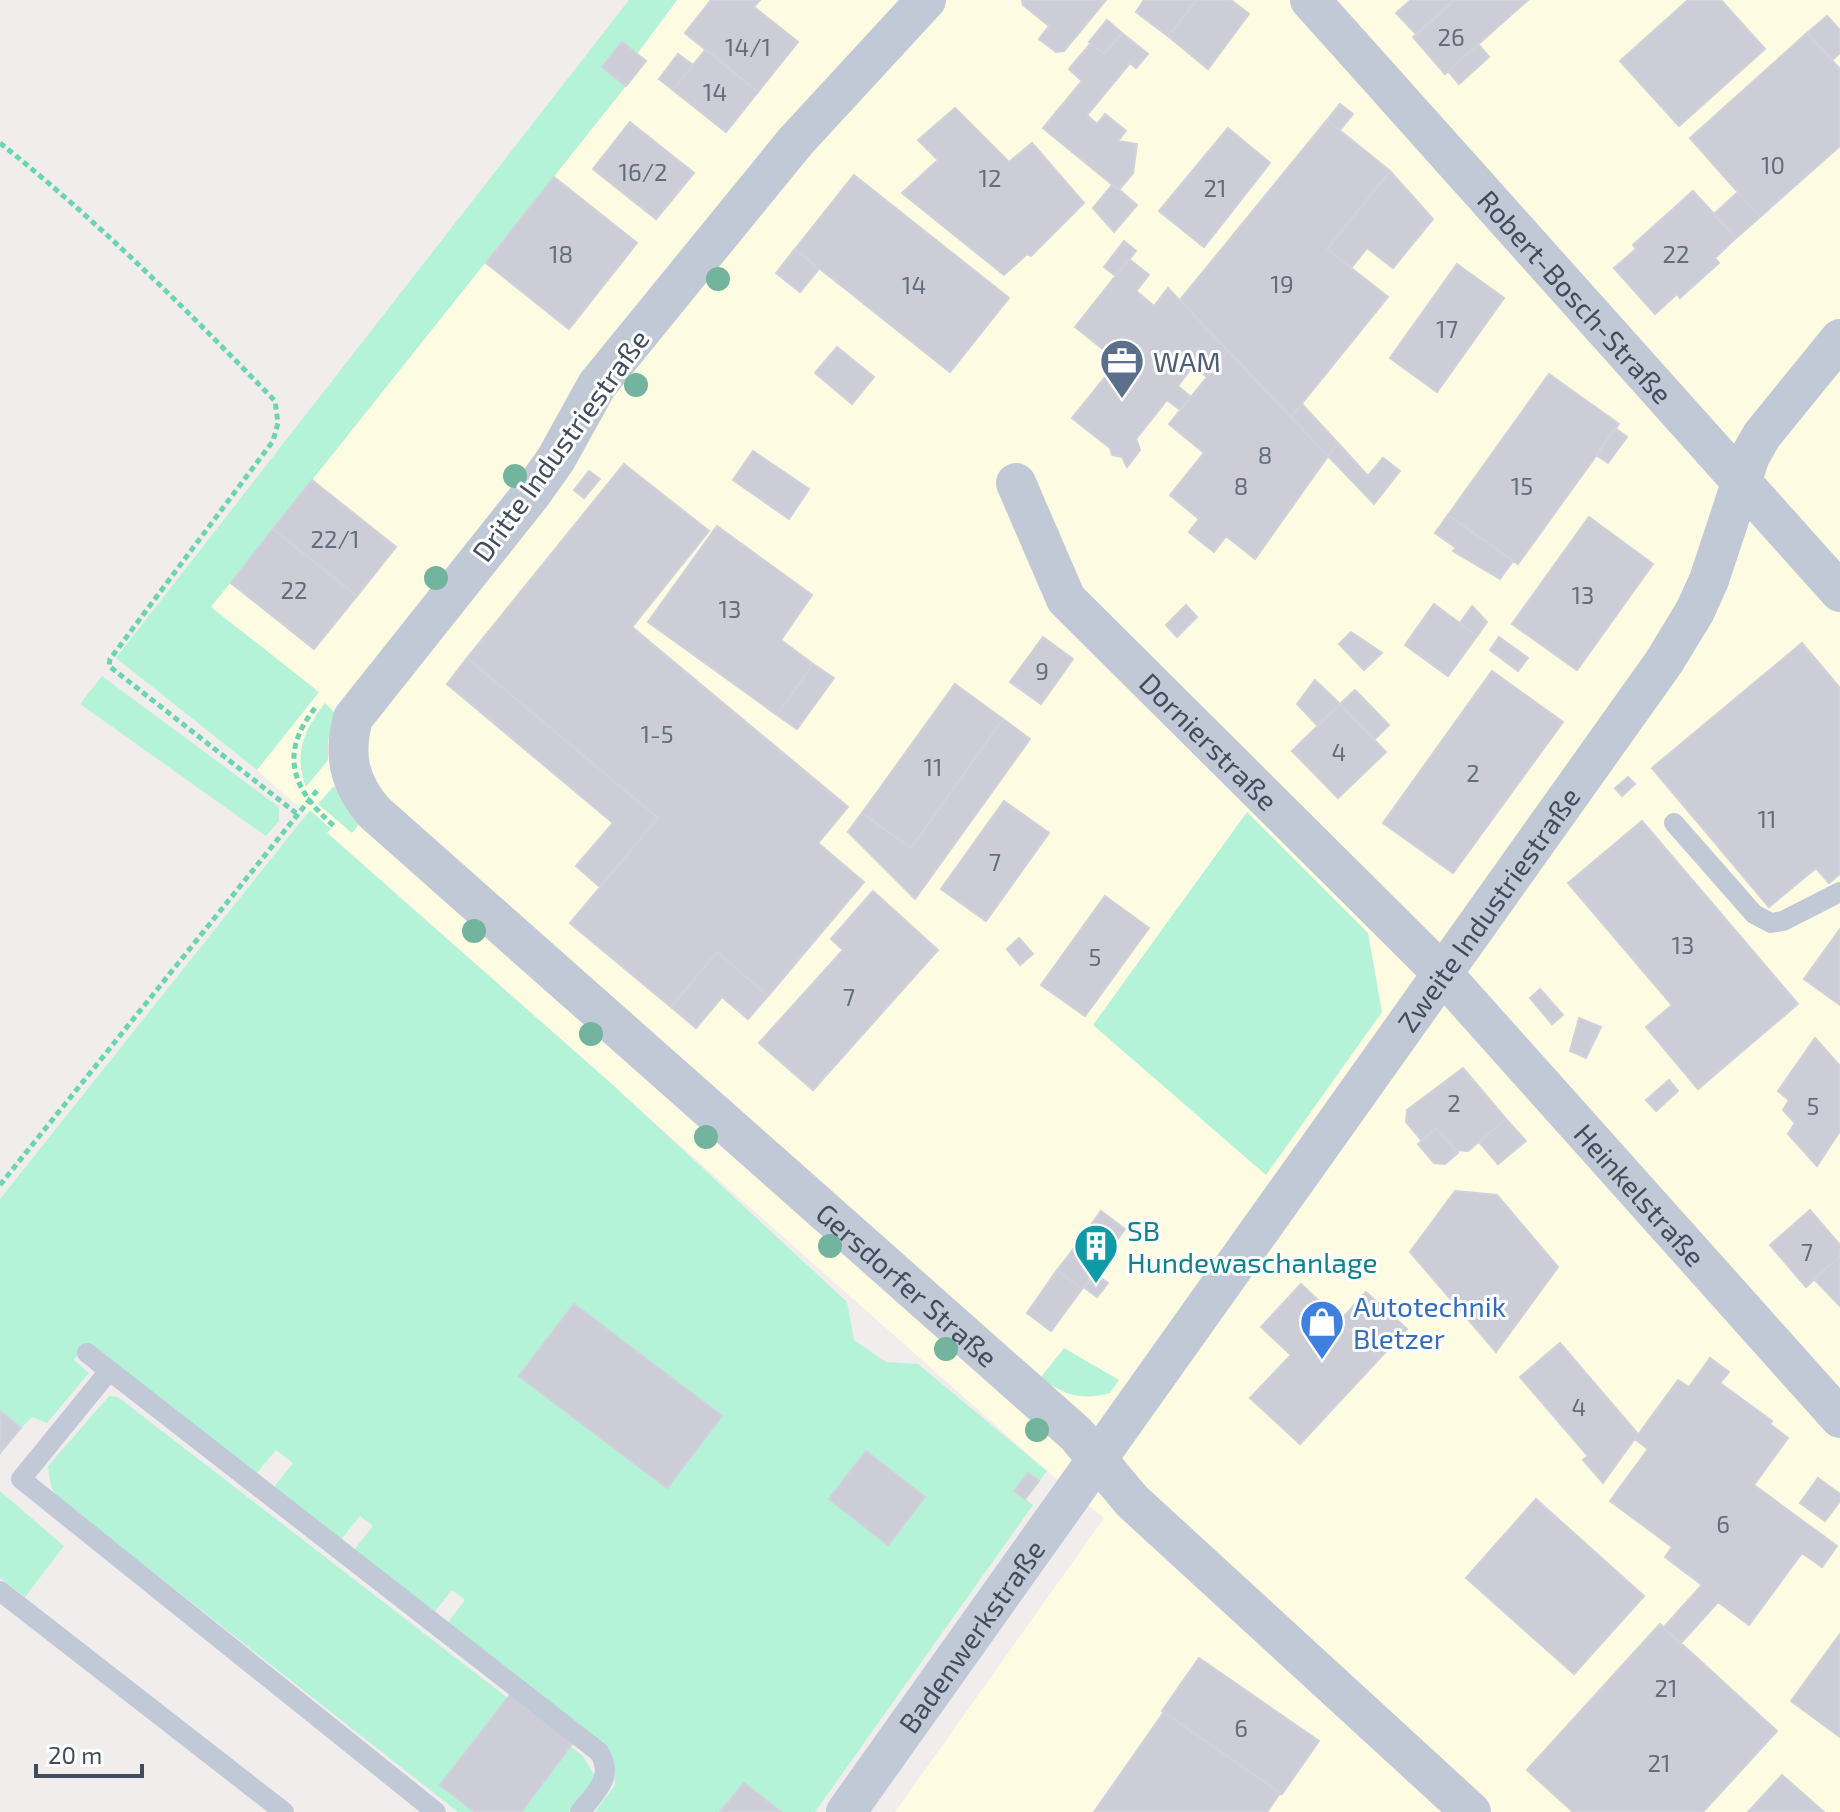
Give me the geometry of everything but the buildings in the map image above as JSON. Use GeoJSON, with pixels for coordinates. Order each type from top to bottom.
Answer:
{"type":"FeatureCollection","features":[{"type":"Feature","properties":{"kind":"street","name":"Dritte Industriestraße"},"geometry":{"type":"LineString","coordinates":[[348,759],[353,718],[532,493],[556,459],[597,385],[795,142],[926,0]]}},
{"type":"Feature","properties":{"kind":"street","name":"Robert-Bosch-Straße"},"geometry":{"type":"LineString","coordinates":[[1310,0],[1840,592]]}},
{"type":"Feature","properties":{"kind":"street","name":"Zweite Industriestraße"},"geometry":{"type":"LineString","coordinates":[[1095,1459],[1681,636],[1709,580],[1741,480],[1762,435],[1840,339]]}},
{"type":"Feature","properties":{"kind":"street","name":"Dornierstraße"},"geometry":{"type":"LineString","coordinates":[[1016,483],[1066,599],[1441,972]]}},
{"type":"Feature","properties":{"kind":"street","name":"Gersdorfer Straße"},"geometry":{"type":"LineString","coordinates":[[348,759],[351,779],[374,812],[1065,1424],[1132,1501],[1471,1812]]}},
{"type":"Feature","properties":{"kind":"street","name":"Heinkelstraße"},"geometry":{"type":"LineString","coordinates":[[1441,972],[1840,1418]]}},
{"type":"Feature","properties":{"kind":"street","name":"Badenwerkstraße"},"geometry":{"type":"LineString","coordinates":[[846,1812],[1095,1459]]}},
{"type":"Feature","properties":{"kind":"lane"},"geometry":{"type":"LineString","coordinates":[[1674,823],[1754,914],[1771,923],[1783,921],[1840,892]]}},
{"type":"Feature","properties":{"kind":"lane"},"geometry":{"type":"LineString","coordinates":[[87,1353],[599,1752],[605,1764],[604,1782],[580,1812]]}},
{"type":"Feature","properties":{"kind":"lane"},"geometry":{"type":"LineString","coordinates":[[109,1371],[21,1479],[436,1812]]}},
{"type":"Feature","properties":{"kind":"lane"},"geometry":{"type":"LineString","coordinates":[[0,1591],[284,1812]]}},
{"type":"Feature","properties":{"kind":"path"},"geometry":{"type":"LineString","coordinates":[[0,143],[65,195],[175,298],[275,401],[278,423],[273,441],[110,659],[109,666],[296,813],[0,1185]]}},
{"type":"Feature","properties":{"kind":"path"},"geometry":{"type":"LineString","coordinates":[[318,704],[299,732],[294,767],[307,799],[340,831]]}},
{"type":"Feature","properties":{"kind":"shaded area"},"geometry":{"type":"Polygon","coordinates":[[[677,0],[1840,0],[1840,1812],[895,1812],[1104,1518],[1047,1471],[257,770],[149,684],[626,86],[602,67],[622,42],[637,54],[677,0]]]}},
{"type":"Feature","properties":{"kind":"green space"},"geometry":{"type":"Polygon","coordinates":[[[629,0],[677,0],[637,54],[621,42],[602,66],[626,86],[211,607],[319,692],[257,770],[116,658],[629,0]]]}},
{"type":"Feature","properties":{"kind":"green space"},"geometry":{"type":"Polygon","coordinates":[[[102,676],[279,807],[279,821],[266,836],[80,704],[102,676]]]}},
{"type":"Feature","properties":{"kind":"green space"},"geometry":{"type":"Polygon","coordinates":[[[325,703],[335,713],[328,741],[328,760],[306,787],[301,763],[303,742],[325,703]]]}},
{"type":"Feature","properties":{"kind":"green space"},"geometry":{"type":"Polygon","coordinates":[[[334,786],[361,822],[352,833],[318,804],[334,786]]]}},
{"type":"Feature","properties":{"kind":"green space"},"geometry":{"type":"Polygon","coordinates":[[[310,810],[331,829],[327,833],[613,1085],[847,1302],[854,1340],[886,1362],[918,1364],[1047,1471],[1025,1499],[1033,1505],[815,1812],[595,1812],[615,1785],[614,1771],[446,1625],[465,1600],[452,1590],[432,1615],[353,1551],[373,1526],[360,1516],[340,1541],[273,1488],[293,1463],[276,1450],[256,1474],[87,1344],[74,1360],[89,1373],[47,1423],[32,1417],[21,1428],[0,1411],[0,1199],[310,810]]]}},
{"type":"Feature","properties":{"kind":"green space"},"geometry":{"type":"Polygon","coordinates":[[[1247,812],[1368,933],[1382,1012],[1266,1175],[1093,1025],[1247,812]]]}},
{"type":"Feature","properties":{"kind":"green space"},"geometry":{"type":"Polygon","coordinates":[[[1064,1348],[1119,1380],[1110,1393],[1073,1395],[1041,1377],[1064,1348]]]}},
{"type":"Feature","properties":{"kind":"green space"},"geometry":{"type":"Polygon","coordinates":[[[109,1396],[118,1397],[583,1756],[596,1778],[569,1812],[458,1812],[59,1498],[51,1487],[48,1466],[109,1396]]]}},
{"type":"Feature","properties":{"kind":"green space"},"geometry":{"type":"Polygon","coordinates":[[[0,1491],[64,1546],[25,1597],[0,1578],[0,1491]]]}},
{"type":"Feature","properties":{"kind":"place","name":"WAM"},"geometry":{"type":"Point","coordinates":[1122,400]}},
{"type":"Feature","properties":{"kind":"place","name":"SB Hundewaschanlage"},"geometry":{"type":"Point","coordinates":[1096,1285]}},
{"type":"Feature","properties":{"kind":"place","name":"Autotechnik Bletzer"},"geometry":{"type":"Point","coordinates":[1322,1361]}}]}
